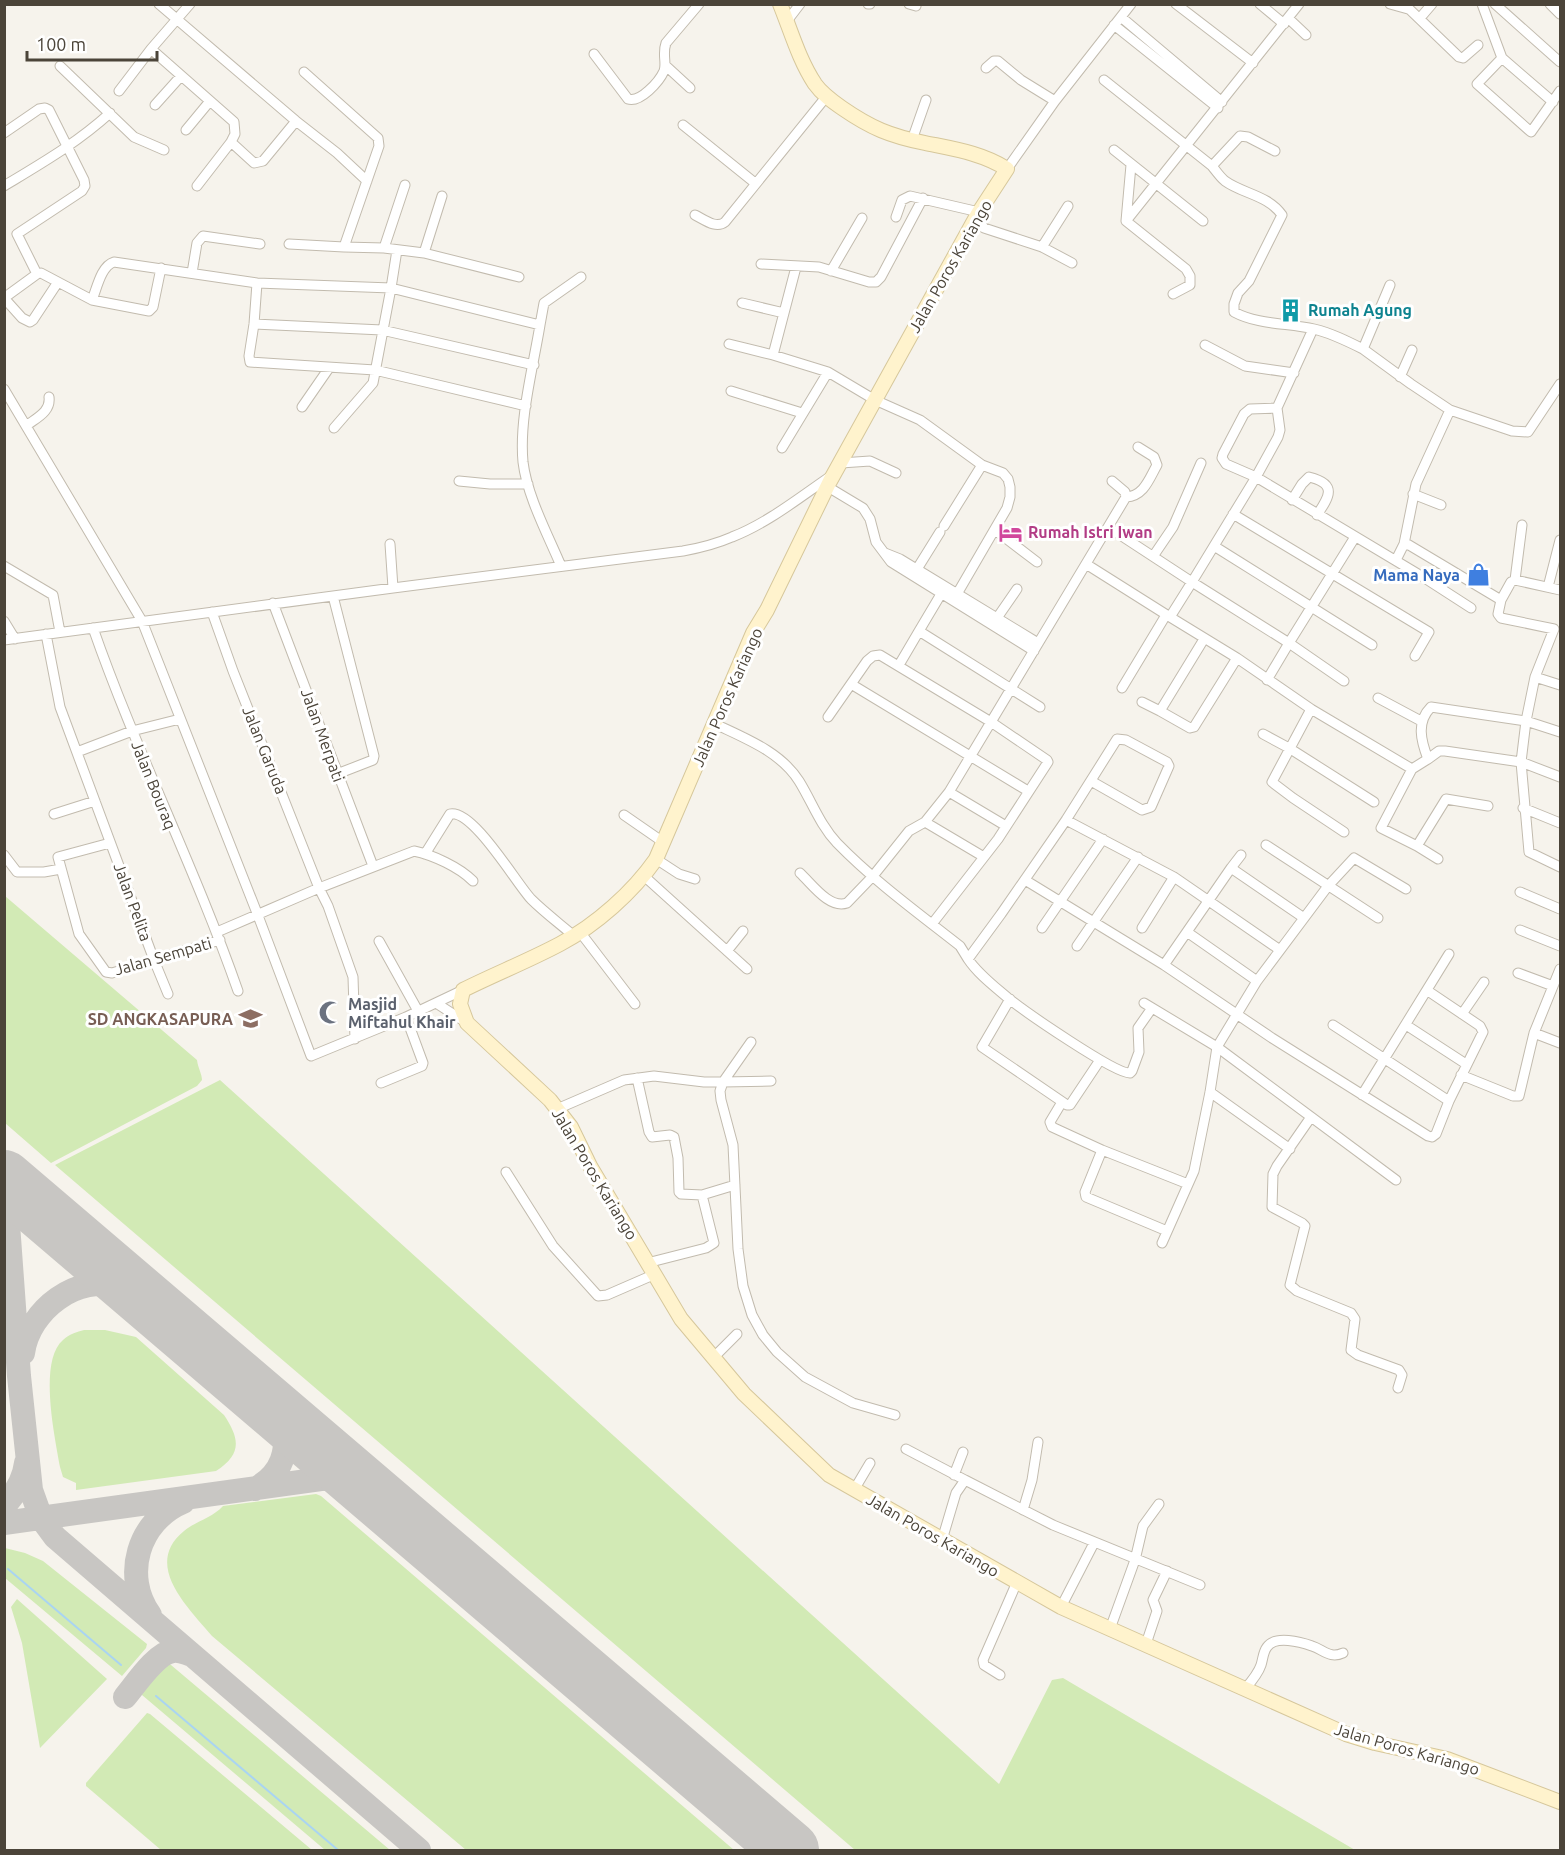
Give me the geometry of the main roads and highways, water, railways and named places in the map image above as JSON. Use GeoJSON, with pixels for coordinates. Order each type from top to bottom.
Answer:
{"type":"FeatureCollection","features":[{"type":"Feature","properties":{"kind":"main road","name":"Jalan Poros Kariango"},"geometry":{"type":"LineString","coordinates":[[780,4],[808,72],[815,85],[826,97],[867,125],[892,136],[974,153],[993,160],[1007,169],[979,212],[875,399],[753,633],[656,858],[644,876],[609,909],[577,934],[463,990],[460,1004],[467,1023],[558,1108],[571,1126],[590,1166],[681,1319],[744,1394],[829,1475],[1061,1607],[1110,1629],[1346,1734],[1447,1759],[1560,1802]]}},
{"type":"Feature","properties":{"kind":"waterway"},"geometry":{"type":"LineString","coordinates":[[8,1569],[121,1665]]}},
{"type":"Feature","properties":{"kind":"waterway"},"geometry":{"type":"LineString","coordinates":[[156,1696],[338,1850]]}},
{"type":"Feature","properties":{"kind":"place","name":"Rumah Agung"},"geometry":{"type":"Point","coordinates":[1290,310]}},
{"type":"Feature","properties":{"kind":"place","name":"Rumah Istri Iwan"},"geometry":{"type":"Point","coordinates":[1010,532]}},
{"type":"Feature","properties":{"kind":"place","name":"Mama Naya"},"geometry":{"type":"Point","coordinates":[1478,575]}},
{"type":"Feature","properties":{"kind":"place","name":"Masjid Miftahul Khair"},"geometry":{"type":"Point","coordinates":[330,1013]}},
{"type":"Feature","properties":{"kind":"place","name":"SD ANGKASAPURA"},"geometry":{"type":"Point","coordinates":[251,1019]}}]}
